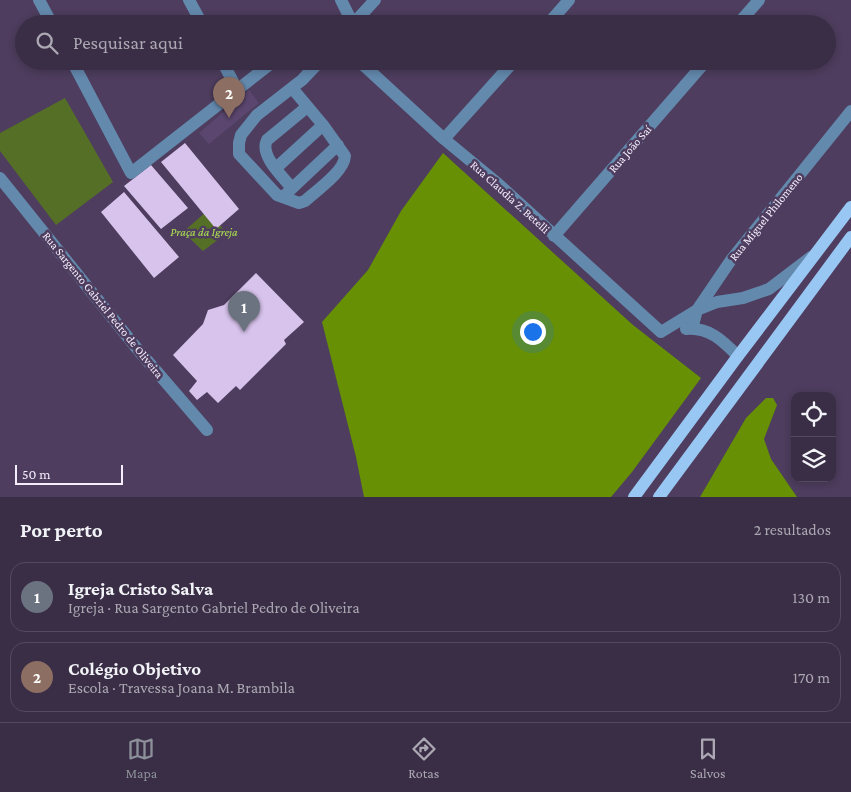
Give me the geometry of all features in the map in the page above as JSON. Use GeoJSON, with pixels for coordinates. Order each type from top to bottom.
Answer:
{"type":"FeatureCollection","features":[{"type":"Feature","properties":{"kind":"main road"},"geometry":{"type":"LineString","coordinates":[[634,497],[851,207]]}},
{"type":"Feature","properties":{"kind":"main road"},"geometry":{"type":"LineString","coordinates":[[660,497],[851,237]]}},
{"type":"Feature","properties":{"kind":"street"},"geometry":{"type":"LineString","coordinates":[[39,0],[47,15]]}},
{"type":"Feature","properties":{"kind":"street"},"geometry":{"type":"LineString","coordinates":[[189,0],[197,15]]}},
{"type":"Feature","properties":{"kind":"street"},"geometry":{"type":"LineString","coordinates":[[341,0],[348,15]]}},
{"type":"Feature","properties":{"kind":"street"},"geometry":{"type":"LineString","coordinates":[[361,15],[375,0]]}},
{"type":"Feature","properties":{"kind":"street"},"geometry":{"type":"LineString","coordinates":[[556,15],[569,0]]}},
{"type":"Feature","properties":{"kind":"street"},"geometry":{"type":"LineString","coordinates":[[746,15],[759,0]]}},
{"type":"Feature","properties":{"kind":"street"},"geometry":{"type":"LineString","coordinates":[[77,70],[131,173],[263,70]]}},
{"type":"Feature","properties":{"kind":"street"},"geometry":{"type":"LineString","coordinates":[[227,70],[238,91]]}},
{"type":"Feature","properties":{"kind":"street"},"geometry":{"type":"LineString","coordinates":[[292,88],[345,156],[345,160],[337,172],[302,202],[296,203],[277,195],[240,154],[239,143],[241,135],[257,115],[292,88],[311,70]]}},
{"type":"Feature","properties":{"kind":"street","name":"Rua Claudia Z. Betelli"},"geometry":{"type":"LineString","coordinates":[[369,70],[444,139],[496,182],[661,332]]}},
{"type":"Feature","properties":{"kind":"street"},"geometry":{"type":"LineString","coordinates":[[444,139],[506,70]]}},
{"type":"Feature","properties":{"kind":"street","name":"Rua João Saí"},"geometry":{"type":"LineString","coordinates":[[554,236],[698,70]]}},
{"type":"Feature","properties":{"kind":"street"},"geometry":{"type":"LineString","coordinates":[[292,188],[266,155],[264,144],[307,107]]}},
{"type":"Feature","properties":{"kind":"street","name":"Rua Miguel Philomeno"},"geometry":{"type":"LineString","coordinates":[[692,329],[697,310],[730,260],[851,111]]}},
{"type":"Feature","properties":{"kind":"street"},"geometry":{"type":"LineString","coordinates":[[276,168],[323,126]]}},
{"type":"Feature","properties":{"kind":"street"},"geometry":{"type":"LineString","coordinates":[[283,197],[338,145]]}},
{"type":"Feature","properties":{"kind":"street","name":"Rua Sargento Gabriel Pedro de Oliveira"},"geometry":{"type":"LineString","coordinates":[[0,178],[139,351],[207,430]]}},
{"type":"Feature","properties":{"kind":"street"},"geometry":{"type":"LineString","coordinates":[[661,332],[697,310],[717,302],[744,298],[769,289],[813,256]]}},
{"type":"Feature","properties":{"kind":"street"},"geometry":{"type":"LineString","coordinates":[[661,332],[692,329],[708,331],[738,356]]}},
{"type":"Feature","properties":{"kind":"shaded area"},"geometry":{"type":"Polygon","coordinates":[[[249,90],[259,103],[209,144],[199,133],[249,90]]]}},
{"type":"Feature","properties":{"kind":"green space"},"geometry":{"type":"Polygon","coordinates":[[[65,98],[113,182],[56,225],[0,151],[0,133],[65,98]]]}},
{"type":"Feature","properties":{"kind":"green space"},"geometry":{"type":"Polygon","coordinates":[[[443,153],[633,325],[701,378],[632,472],[611,497],[364,497],[356,457],[322,322],[368,270],[401,211],[443,153]]]}},
{"type":"Feature","properties":{"kind":"green space","name":"Praça da Igreja"},"geometry":{"type":"Polygon","coordinates":[[[207,211],[227,233],[203,251],[183,232],[207,211]]]}},
{"type":"Feature","properties":{"kind":"green space"},"geometry":{"type":"Polygon","coordinates":[[[766,398],[773,398],[777,405],[764,439],[771,459],[797,497],[700,497],[746,418],[766,398]]]}},
{"type":"Feature","properties":{"kind":"building"},"geometry":{"type":"Polygon","coordinates":[[[185,143],[239,209],[216,229],[161,162],[185,143]]]}},
{"type":"Feature","properties":{"kind":"building"},"geometry":{"type":"Polygon","coordinates":[[[151,165],[188,208],[161,229],[124,186],[151,165]]]}},
{"type":"Feature","properties":{"kind":"building"},"geometry":{"type":"Polygon","coordinates":[[[124,192],[179,257],[154,278],[101,212],[124,192]]]}},
{"type":"Feature","properties":{"kind":"building"},"geometry":{"type":"Polygon","coordinates":[[[256,273],[304,322],[284,340],[286,344],[240,390],[236,386],[218,403],[207,392],[197,400],[189,391],[197,381],[173,355],[203,324],[208,310],[224,305],[256,273]]]}},
{"type":"Feature","properties":{"kind":"place","name":"Colégio Objetivo"},"geometry":{"type":"Point","coordinates":[229,118]}},
{"type":"Feature","properties":{"kind":"place","name":"Igreja Cristo Salva"},"geometry":{"type":"Point","coordinates":[244,332]}}]}
